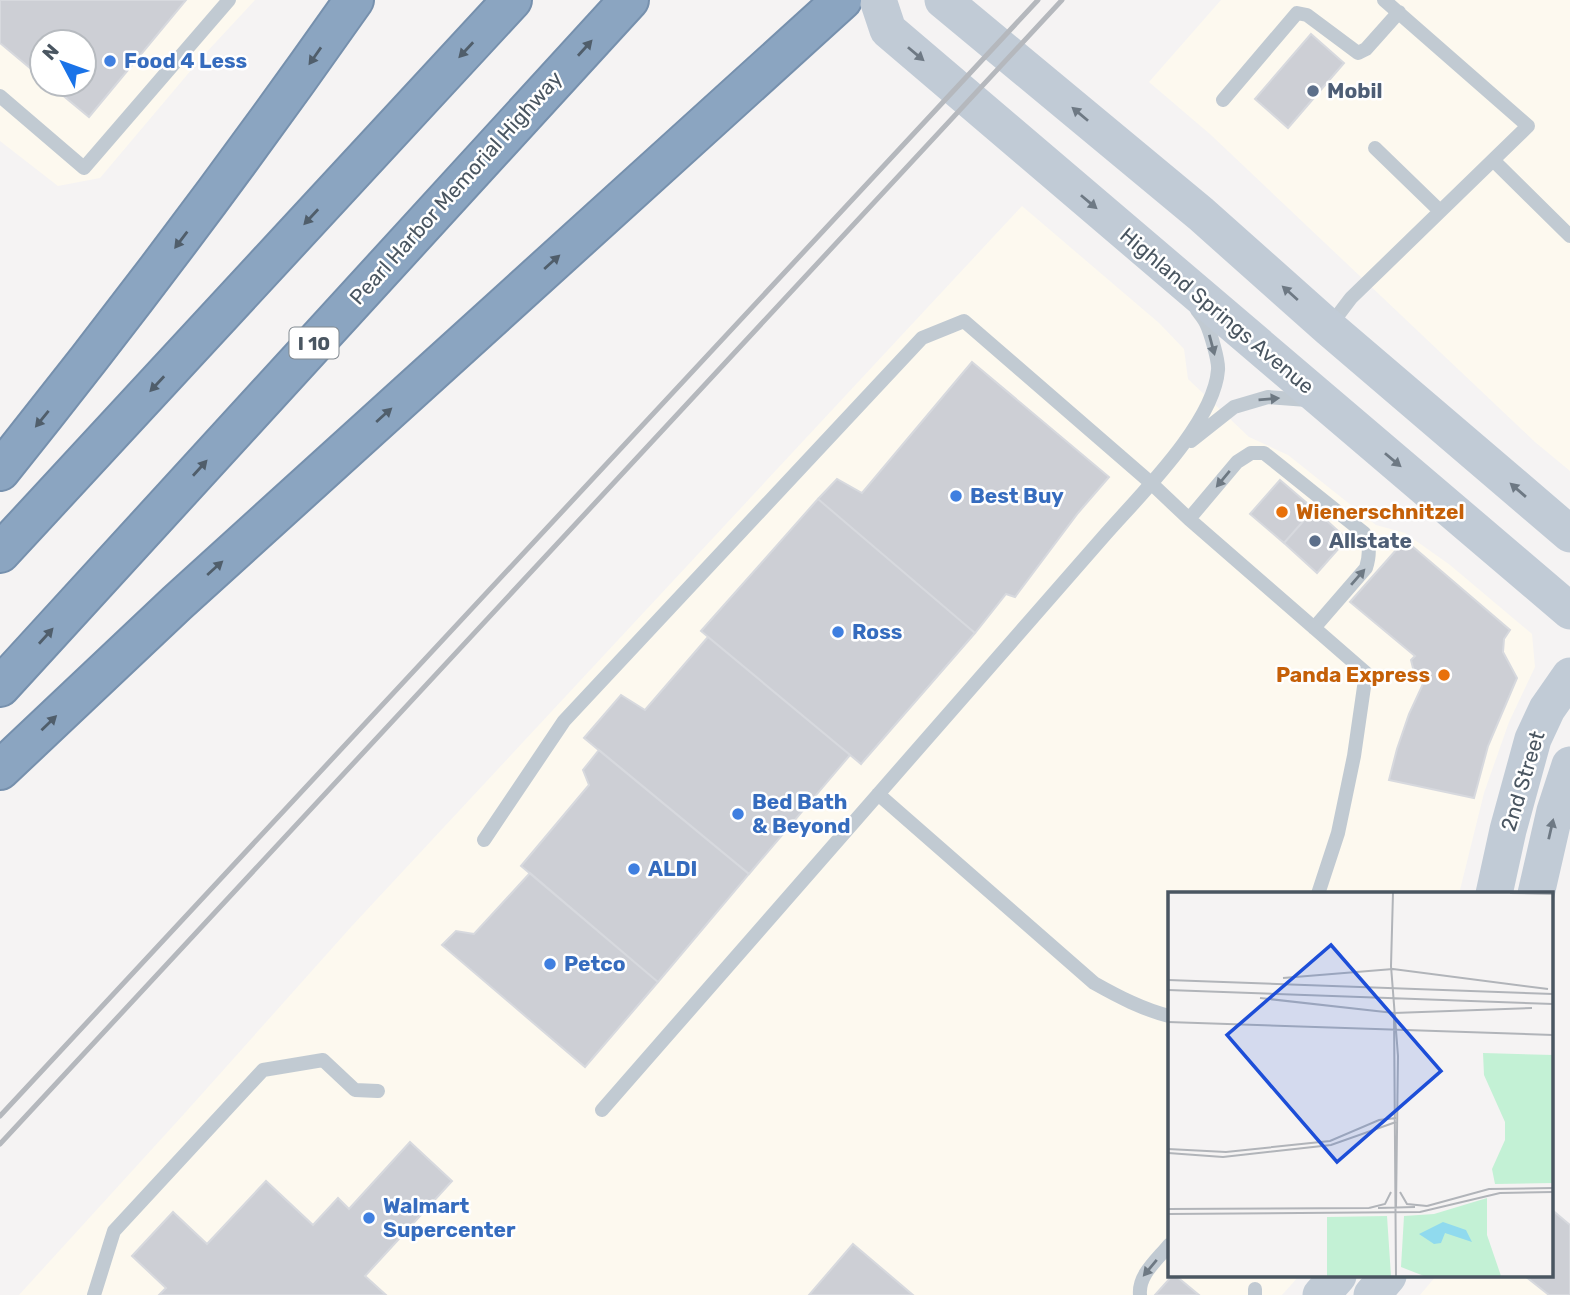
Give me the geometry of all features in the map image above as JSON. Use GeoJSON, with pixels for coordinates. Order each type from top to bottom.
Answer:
{"type":"FeatureCollection","features":[{"type":"Feature","properties":{"kind":"highway"},"geometry":{"type":"LineString","coordinates":[[0,471],[183,237],[354,0]]}},
{"type":"Feature","properties":{"kind":"highway"},"geometry":{"type":"LineString","coordinates":[[0,553],[512,0]]}},
{"type":"Feature","properties":{"kind":"highway","name":"Pearl Harbor Memorial Highway"},"geometry":{"type":"LineString","coordinates":[[0,687],[629,0]]}},
{"type":"Feature","properties":{"kind":"highway"},"geometry":{"type":"LineString","coordinates":[[0,770],[177,603],[842,0]]}},
{"type":"Feature","properties":{"kind":"main road","name":"Highland Springs Avenue"},"geometry":{"type":"LineString","coordinates":[[878,0],[888,30],[1570,611]]}},
{"type":"Feature","properties":{"kind":"main road"},"geometry":{"type":"LineString","coordinates":[[943,0],[1201,214],[1329,328],[1570,534]]}},
{"type":"Feature","properties":{"kind":"main road","name":"2nd Street"},"geometry":{"type":"LineString","coordinates":[[1494,892],[1533,739],[1547,709],[1570,676]]}},
{"type":"Feature","properties":{"kind":"main road","name":"2nd Street"},"geometry":{"type":"LineString","coordinates":[[1536,892],[1555,811],[1570,765]]}},
{"type":"Feature","properties":{"kind":"main road"},"geometry":{"type":"LineString","coordinates":[[1321,1295],[1336,1278]]}},
{"type":"Feature","properties":{"kind":"main road"},"geometry":{"type":"LineString","coordinates":[[1372,1295],[1386,1278]]}},
{"type":"Feature","properties":{"kind":"lane"},"geometry":{"type":"LineString","coordinates":[[0,96],[84,168],[229,0]]}},
{"type":"Feature","properties":{"kind":"lane"},"geometry":{"type":"LineString","coordinates":[[1329,328],[1351,298],[1528,126],[1384,0]]}},
{"type":"Feature","properties":{"kind":"lane"},"geometry":{"type":"LineString","coordinates":[[1223,100],[1297,13],[1307,15],[1358,53],[1367,49],[1399,12]]}},
{"type":"Feature","properties":{"kind":"lane"},"geometry":{"type":"LineString","coordinates":[[1375,148],[1440,211]]}},
{"type":"Feature","properties":{"kind":"lane"},"geometry":{"type":"LineString","coordinates":[[1493,160],[1570,236]]}},
{"type":"Feature","properties":{"kind":"lane"},"geometry":{"type":"LineString","coordinates":[[602,1110],[1191,433],[1211,400],[1219,368],[1207,324],[1165,266]]}},
{"type":"Feature","properties":{"kind":"lane"},"geometry":{"type":"LineString","coordinates":[[484,840],[564,721],[922,338],[964,321],[1366,673],[1339,833],[1319,892]]}},
{"type":"Feature","properties":{"kind":"lane"},"geometry":{"type":"LineString","coordinates":[[1172,458],[1234,407],[1268,397],[1307,400],[1362,434]]}},
{"type":"Feature","properties":{"kind":"lane"},"geometry":{"type":"LineString","coordinates":[[1189,519],[1237,462],[1251,453],[1264,453],[1364,533],[1370,557],[1366,568],[1314,628]]}},
{"type":"Feature","properties":{"kind":"lane"},"geometry":{"type":"LineString","coordinates":[[878,794],[1094,983],[1150,1011],[1168,1016]]}},
{"type":"Feature","properties":{"kind":"lane"},"geometry":{"type":"LineString","coordinates":[[94,1295],[114,1231],[263,1070],[323,1060],[355,1090],[378,1091]]}},
{"type":"Feature","properties":{"kind":"lane"},"geometry":{"type":"LineString","coordinates":[[1140,1295],[1142,1278],[1168,1246]]}},
{"type":"Feature","properties":{"kind":"shaded area"},"geometry":{"type":"Polygon","coordinates":[[[0,0],[255,0],[203,56],[100,178],[58,186],[0,141],[0,0]]]}},
{"type":"Feature","properties":{"kind":"shaded area"},"geometry":{"type":"Polygon","coordinates":[[[1221,0],[1570,0],[1570,471],[1535,442],[1211,135],[1149,82],[1221,0]]]}},
{"type":"Feature","properties":{"kind":"shaded area"},"geometry":{"type":"Polygon","coordinates":[[[1022,206],[1159,323],[1184,349],[1188,379],[1249,437],[1288,455],[1376,525],[1405,533],[1450,565],[1532,634],[1535,667],[1509,722],[1484,793],[1459,892],[1168,892],[1168,1278],[1297,1278],[1282,1295],[19,1295],[351,927],[1022,206]]]}},
{"type":"Feature","properties":{"kind":"shaded area"},"geometry":{"type":"Polygon","coordinates":[[[1552,1212],[1570,1227],[1570,1295],[1420,1295],[1434,1278],[1552,1278],[1552,1212]]]}},
{"type":"Feature","properties":{"kind":"building","name":"Food 4 Less"},"geometry":{"type":"Polygon","coordinates":[[[0,0],[186,0],[89,117],[66,98],[98,98],[98,28],[28,28],[28,66],[0,43],[0,0]]]}},
{"type":"Feature","properties":{"kind":"building"},"geometry":{"type":"Polygon","coordinates":[[[1311,34],[1344,63],[1288,128],[1255,99],[1311,34]]]}},
{"type":"Feature","properties":{"kind":"building","name":"Best Buy"},"geometry":{"type":"Polygon","coordinates":[[[972,362],[1109,477],[1078,513],[1015,597],[1006,594],[975,633],[818,499],[837,479],[862,493],[972,362]]]}},
{"type":"Feature","properties":{"kind":"building","name":"Wienerschnitzel"},"geometry":{"type":"Polygon","coordinates":[[[1280,480],[1314,509],[1284,543],[1250,514],[1280,480]]]}},
{"type":"Feature","properties":{"kind":"building","name":"Ross"},"geometry":{"type":"Polygon","coordinates":[[[818,499],[975,633],[861,764],[701,631],[818,499]]]}},
{"type":"Feature","properties":{"kind":"building","name":"Allstate"},"geometry":{"type":"Polygon","coordinates":[[[1314,509],[1347,539],[1317,573],[1284,543],[1314,509]]]}},
{"type":"Feature","properties":{"kind":"building"},"geometry":{"type":"Polygon","coordinates":[[[1405,540],[1510,630],[1504,639],[1503,652],[1517,678],[1488,746],[1474,798],[1389,780],[1409,714],[1423,684],[1416,680],[1411,660],[1415,656],[1350,602],[1405,540]]]}},
{"type":"Feature","properties":{"kind":"building","name":"Bed Bath & Beyond"},"geometry":{"type":"Polygon","coordinates":[[[708,637],[850,755],[749,874],[584,738],[621,695],[645,710],[708,637]]]}},
{"type":"Feature","properties":{"kind":"building","name":"ALDI"},"geometry":{"type":"Polygon","coordinates":[[[599,750],[749,874],[658,982],[521,866],[589,785],[583,770],[599,750]]]}},
{"type":"Feature","properties":{"kind":"building","name":"Petco"},"geometry":{"type":"Polygon","coordinates":[[[530,873],[658,982],[585,1067],[442,945],[456,931],[474,934],[530,873]]]}},
{"type":"Feature","properties":{"kind":"building","name":"Walmart Supercenter"},"geometry":{"type":"Polygon","coordinates":[[[410,1142],[452,1181],[365,1276],[386,1295],[159,1295],[166,1288],[132,1256],[173,1212],[207,1244],[266,1181],[313,1225],[338,1198],[349,1209],[410,1142]]]}},
{"type":"Feature","properties":{"kind":"building"},"geometry":{"type":"Polygon","coordinates":[[[1552,1210],[1570,1225],[1570,1295],[1549,1295],[1528,1278],[1552,1278],[1552,1210]]]}},
{"type":"Feature","properties":{"kind":"building"},"geometry":{"type":"Polygon","coordinates":[[[853,1244],[913,1295],[809,1295],[853,1244]]]}},
{"type":"Feature","properties":{"kind":"building"},"geometry":{"type":"Polygon","coordinates":[[[1170,1278],[1178,1278],[1199,1295],[1155,1295],[1170,1278]]]}},
{"type":"Feature","properties":{"kind":"railway"},"geometry":{"type":"LineString","coordinates":[[0,1116],[1038,0]]}},
{"type":"Feature","properties":{"kind":"railway"},"geometry":{"type":"LineString","coordinates":[[0,1144],[1062,0]]}},
{"type":"Feature","properties":{"kind":"place","name":"Food 4 Less"},"geometry":{"type":"Point","coordinates":[110,61]}},
{"type":"Feature","properties":{"kind":"place","name":"Mobil"},"geometry":{"type":"Point","coordinates":[1313,91]}},
{"type":"Feature","properties":{"kind":"place","name":"Best Buy"},"geometry":{"type":"Point","coordinates":[956,496]}},
{"type":"Feature","properties":{"kind":"place","name":"Wienerschnitzel"},"geometry":{"type":"Point","coordinates":[1282,512]}},
{"type":"Feature","properties":{"kind":"place","name":"Allstate"},"geometry":{"type":"Point","coordinates":[1315,541]}},
{"type":"Feature","properties":{"kind":"place","name":"Ross"},"geometry":{"type":"Point","coordinates":[838,632]}},
{"type":"Feature","properties":{"kind":"place","name":"Panda Express"},"geometry":{"type":"Point","coordinates":[1444,675]}},
{"type":"Feature","properties":{"kind":"place","name":"Bed Bath & Beyond"},"geometry":{"type":"Point","coordinates":[738,814]}},
{"type":"Feature","properties":{"kind":"place","name":"ALDI"},"geometry":{"type":"Point","coordinates":[634,869]}},
{"type":"Feature","properties":{"kind":"place","name":"Petco"},"geometry":{"type":"Point","coordinates":[550,964]}},
{"type":"Feature","properties":{"kind":"place","name":"Walmart Supercenter"},"geometry":{"type":"Point","coordinates":[369,1218]}}]}
